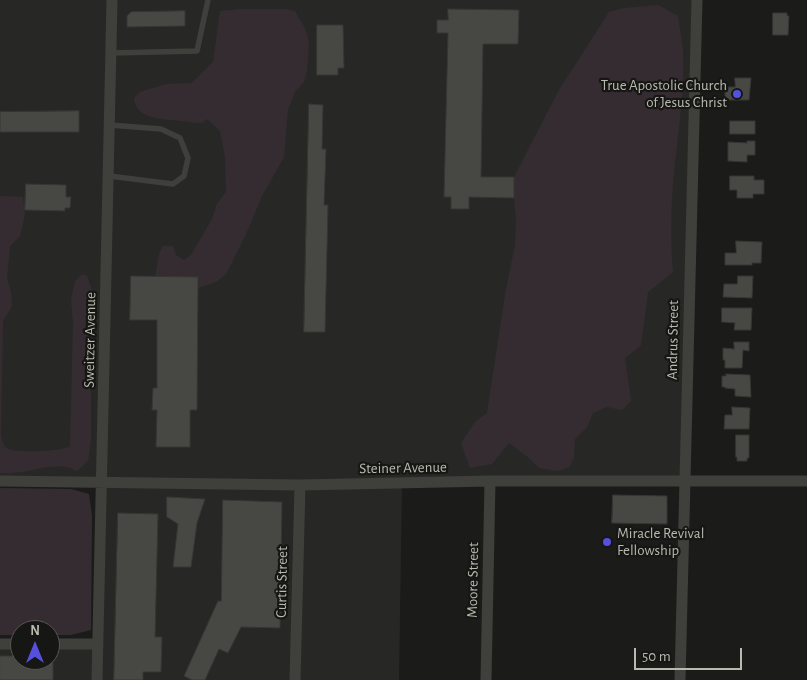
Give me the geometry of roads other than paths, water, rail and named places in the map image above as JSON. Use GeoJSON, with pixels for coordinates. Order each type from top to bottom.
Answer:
{"type":"FeatureCollection","features":[{"type":"Feature","properties":{"kind":"street","name":"Sweitzer Avenue"},"geometry":{"type":"LineString","coordinates":[[97,680],[112,0]]}},
{"type":"Feature","properties":{"kind":"street","name":"Andrus Street"},"geometry":{"type":"LineString","coordinates":[[680,680],[697,0]]}},
{"type":"Feature","properties":{"kind":"street","name":"Steiner Avenue"},"geometry":{"type":"LineString","coordinates":[[0,481],[300,485],[684,480],[807,481]]}},
{"type":"Feature","properties":{"kind":"street","name":"Moore Street"},"geometry":{"type":"LineString","coordinates":[[486,680],[490,482]]}},
{"type":"Feature","properties":{"kind":"street","name":"Curtis Street"},"geometry":{"type":"LineString","coordinates":[[296,680],[300,485]]}},
{"type":"Feature","properties":{"kind":"street"},"geometry":{"type":"LineString","coordinates":[[60,644],[98,644]]}},
{"type":"Feature","properties":{"kind":"lane"},"geometry":{"type":"LineString","coordinates":[[112,53],[197,51],[208,0]]}},
{"type":"Feature","properties":{"kind":"lane"},"geometry":{"type":"LineString","coordinates":[[109,176],[173,184],[184,176],[188,158],[180,138],[161,129],[110,125]]}},
{"type":"Feature","properties":{"kind":"place","name":"True Apostolic Church of Jesus Christ"},"geometry":{"type":"Point","coordinates":[737,94]}},
{"type":"Feature","properties":{"kind":"place","name":"Miracle Revival Fellowship"},"geometry":{"type":"Point","coordinates":[607,542]}}]}
